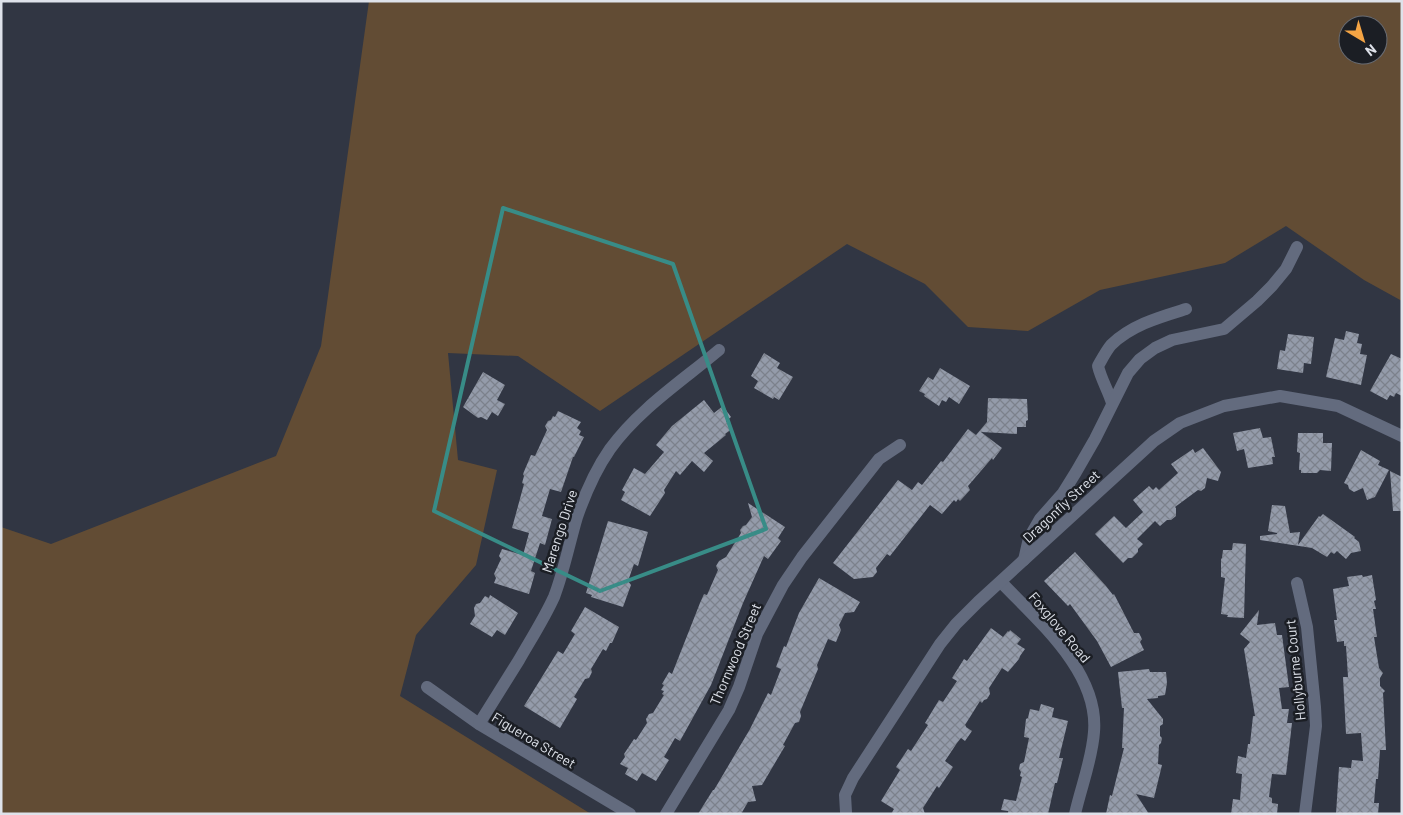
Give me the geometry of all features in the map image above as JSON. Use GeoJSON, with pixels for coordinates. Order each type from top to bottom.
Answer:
{"type":"FeatureCollection","features":[{"type":"Feature","properties":{"kind":"street"},"geometry":{"type":"LineString","coordinates":[[1024,560],[1029,538],[1040,519],[1063,492],[1076,472],[1128,373],[1140,359],[1155,348],[1172,340],[1224,329],[1272,286],[1286,270],[1297,247]]}},
{"type":"Feature","properties":{"kind":"street"},"geometry":{"type":"LineString","coordinates":[[1112,403],[1100,376],[1098,366],[1111,346],[1131,330],[1158,317],[1186,309]]}},
{"type":"Feature","properties":{"kind":"street","name":"Marengo Drive"},"geometry":{"type":"LineString","coordinates":[[479,724],[542,622],[563,570],[585,496],[594,476],[610,450],[624,432],[648,408],[719,350]]}},
{"type":"Feature","properties":{"kind":"street","name":"Dragonfly Street"},"geometry":{"type":"LineString","coordinates":[[846,812],[846,795],[853,778],[940,644],[956,624],[1154,440],[1180,423],[1224,406],[1280,396],[1338,406],[1402,436]]}},
{"type":"Feature","properties":{"kind":"street","name":"Thornwood Street"},"geometry":{"type":"LineString","coordinates":[[666,814],[729,710],[740,687],[758,634],[783,584],[879,459],[900,445]]}},
{"type":"Feature","properties":{"kind":"street","name":"Foxglove Road"},"geometry":{"type":"LineString","coordinates":[[1001,582],[1044,627],[1075,664],[1090,696],[1094,713],[1091,756],[1075,814]]}},
{"type":"Feature","properties":{"kind":"street","name":"Hollyburne Court"},"geometry":{"type":"LineString","coordinates":[[1297,583],[1307,627],[1316,726],[1305,814]]}},
{"type":"Feature","properties":{"kind":"street","name":"Figueroa Street"},"geometry":{"type":"LineString","coordinates":[[427,687],[479,724],[630,814]]}},
{"type":"Feature","properties":{"kind":"highlighted area"},"geometry":{"type":"Polygon","coordinates":[[[503,208],[673,264],[766,529],[600,591],[434,511],[503,208]]]}},
{"type":"Feature","properties":{"kind":"shaded area"},"geometry":{"type":"Polygon","coordinates":[[[369,1],[1402,1],[1402,301],[1364,280],[1286,226],[1225,263],[1100,290],[1028,331],[968,327],[925,284],[847,244],[600,411],[518,356],[448,353],[458,460],[497,470],[476,565],[416,635],[400,696],[591,814],[1,814],[1,527],[51,544],[276,456],[321,346],[369,1]]]}},
{"type":"Feature","properties":{"kind":"building"},"geometry":{"type":"Polygon","coordinates":[[[1346,331],[1359,334],[1357,343],[1362,344],[1360,354],[1367,355],[1361,385],[1326,377],[1335,338],[1344,340],[1346,331]]]}},
{"type":"Feature","properties":{"kind":"building"},"geometry":{"type":"Polygon","coordinates":[[[1288,334],[1314,337],[1311,364],[1304,363],[1303,373],[1277,369],[1280,350],[1285,351],[1288,334]]]}},
{"type":"Feature","properties":{"kind":"building"},"geometry":{"type":"Polygon","coordinates":[[[764,353],[780,363],[777,368],[793,377],[779,400],[774,397],[773,399],[754,388],[758,381],[751,376],[764,353]]]}},
{"type":"Feature","properties":{"kind":"building"},"geometry":{"type":"Polygon","coordinates":[[[1391,354],[1402,359],[1402,396],[1396,393],[1394,397],[1390,395],[1387,400],[1370,391],[1391,354]]]}},
{"type":"Feature","properties":{"kind":"building"},"geometry":{"type":"Polygon","coordinates":[[[940,368],[970,386],[959,404],[949,397],[946,402],[942,400],[939,406],[919,391],[928,377],[933,380],[940,368]]]}},
{"type":"Feature","properties":{"kind":"building"},"geometry":{"type":"Polygon","coordinates":[[[483,372],[505,385],[497,400],[505,404],[498,416],[492,412],[487,420],[481,417],[478,418],[463,407],[483,372]]]}},
{"type":"Feature","properties":{"kind":"building"},"geometry":{"type":"Polygon","coordinates":[[[988,398],[1027,399],[1028,420],[1026,421],[1026,427],[1017,427],[1017,434],[981,432],[1002,448],[968,486],[970,490],[960,501],[958,499],[956,502],[954,500],[942,514],[930,505],[890,556],[887,554],[876,568],[877,572],[873,577],[854,579],[833,563],[898,480],[912,490],[918,482],[922,485],[941,461],[943,462],[968,429],[976,435],[987,422],[988,398]]]}},
{"type":"Feature","properties":{"kind":"building"},"geometry":{"type":"Polygon","coordinates":[[[704,400],[714,413],[723,406],[731,417],[726,421],[732,429],[704,453],[713,461],[704,472],[692,461],[680,475],[676,471],[650,516],[621,500],[625,492],[622,490],[634,468],[645,474],[664,452],[656,445],[672,426],[704,400]]]}},
{"type":"Feature","properties":{"kind":"building"},"geometry":{"type":"Polygon","coordinates":[[[558,411],[581,422],[577,428],[581,431],[579,435],[584,437],[573,457],[561,492],[550,489],[542,516],[552,519],[545,545],[540,543],[531,571],[535,573],[529,594],[494,583],[496,578],[494,574],[501,559],[499,556],[502,549],[523,555],[529,533],[512,528],[524,484],[522,483],[523,474],[531,455],[535,456],[547,430],[545,426],[553,416],[555,417],[558,411]]]}},
{"type":"Feature","properties":{"kind":"building"},"geometry":{"type":"Polygon","coordinates":[[[1260,428],[1263,438],[1271,437],[1275,457],[1272,457],[1273,464],[1248,468],[1244,449],[1237,451],[1233,433],[1260,428]]]}},
{"type":"Feature","properties":{"kind":"building"},"geometry":{"type":"Polygon","coordinates":[[[1298,433],[1323,433],[1323,443],[1332,443],[1331,471],[1320,470],[1317,473],[1301,473],[1301,470],[1299,470],[1300,453],[1297,452],[1298,433]]]}},
{"type":"Feature","properties":{"kind":"building"},"geometry":{"type":"Polygon","coordinates":[[[1203,448],[1221,472],[1218,481],[1207,478],[1205,488],[1201,491],[1198,490],[1175,507],[1176,516],[1160,526],[1155,521],[1137,539],[1143,544],[1138,549],[1138,552],[1123,563],[1095,534],[1114,516],[1126,528],[1143,512],[1133,500],[1149,486],[1153,490],[1156,487],[1159,490],[1178,473],[1171,464],[1193,449],[1195,453],[1203,448]]]}},
{"type":"Feature","properties":{"kind":"building"},"geometry":{"type":"Polygon","coordinates":[[[1361,450],[1380,461],[1378,465],[1389,470],[1375,497],[1367,500],[1363,488],[1354,492],[1344,483],[1361,450]]]}},
{"type":"Feature","properties":{"kind":"building"},"geometry":{"type":"Polygon","coordinates":[[[1390,471],[1402,477],[1402,511],[1393,511],[1390,471]]]}},
{"type":"Feature","properties":{"kind":"building"},"geometry":{"type":"Polygon","coordinates":[[[748,503],[785,527],[778,538],[781,541],[768,559],[764,556],[743,603],[711,685],[680,741],[675,738],[664,757],[669,760],[656,781],[642,773],[637,781],[625,774],[628,768],[620,764],[625,757],[624,754],[647,723],[646,719],[649,714],[653,713],[664,695],[662,694],[664,691],[661,690],[664,685],[662,684],[669,672],[672,674],[700,603],[704,594],[707,595],[718,570],[716,566],[719,561],[726,557],[741,533],[740,530],[752,517],[748,503]]]}},
{"type":"Feature","properties":{"kind":"building"},"geometry":{"type":"Polygon","coordinates":[[[1272,505],[1285,506],[1290,533],[1300,532],[1298,545],[1319,516],[1323,514],[1355,537],[1359,542],[1361,551],[1351,553],[1346,559],[1337,551],[1334,554],[1331,552],[1327,557],[1312,548],[1260,540],[1260,536],[1277,534],[1268,531],[1272,505]]]}},
{"type":"Feature","properties":{"kind":"building"},"geometry":{"type":"Polygon","coordinates":[[[608,521],[648,532],[638,566],[634,564],[628,581],[631,585],[623,607],[591,597],[592,595],[586,593],[608,521]]]}},
{"type":"Feature","properties":{"kind":"building"},"geometry":{"type":"Polygon","coordinates":[[[1233,543],[1246,544],[1244,618],[1227,617],[1228,615],[1221,614],[1225,578],[1221,577],[1221,559],[1223,550],[1232,550],[1233,543]]]}},
{"type":"Feature","properties":{"kind":"building"},"geometry":{"type":"Polygon","coordinates":[[[1075,552],[1114,594],[1134,633],[1139,633],[1142,639],[1140,642],[1144,650],[1111,667],[1097,641],[1070,604],[1068,606],[1044,581],[1075,552]]]}},
{"type":"Feature","properties":{"kind":"building"},"geometry":{"type":"Polygon","coordinates":[[[1362,575],[1363,577],[1372,575],[1376,600],[1374,601],[1376,609],[1373,609],[1377,637],[1374,637],[1379,668],[1383,673],[1380,678],[1380,686],[1385,691],[1383,693],[1386,750],[1380,750],[1378,779],[1376,779],[1374,803],[1379,803],[1378,814],[1336,814],[1339,767],[1351,768],[1352,760],[1363,761],[1361,733],[1346,734],[1343,677],[1348,677],[1346,646],[1344,646],[1344,641],[1337,642],[1334,620],[1337,620],[1333,589],[1349,586],[1347,577],[1362,575]]]}},
{"type":"Feature","properties":{"kind":"building"},"geometry":{"type":"Polygon","coordinates":[[[819,578],[860,602],[854,612],[845,613],[839,625],[841,630],[836,642],[828,639],[800,712],[799,722],[795,723],[783,745],[785,746],[762,785],[752,786],[756,801],[748,802],[741,814],[698,814],[750,729],[768,693],[771,695],[781,669],[776,667],[784,646],[786,647],[799,613],[819,578]]]}},
{"type":"Feature","properties":{"kind":"building"},"geometry":{"type":"Polygon","coordinates":[[[490,595],[518,613],[505,635],[497,630],[492,637],[470,624],[475,616],[474,608],[476,604],[480,603],[485,596],[489,598],[490,595]]]}},
{"type":"Feature","properties":{"kind":"building"},"geometry":{"type":"Polygon","coordinates":[[[585,607],[619,627],[612,643],[610,643],[606,651],[603,649],[591,669],[592,672],[589,678],[585,679],[574,697],[577,699],[560,728],[524,706],[558,651],[563,654],[575,634],[571,631],[585,607]]]}},
{"type":"Feature","properties":{"kind":"building"},"geometry":{"type":"Polygon","coordinates":[[[1259,610],[1257,625],[1275,623],[1277,635],[1282,635],[1289,687],[1279,688],[1282,709],[1289,709],[1287,723],[1292,723],[1286,775],[1272,774],[1269,797],[1272,798],[1272,803],[1278,804],[1277,814],[1231,814],[1233,799],[1240,800],[1242,774],[1236,773],[1238,756],[1246,758],[1248,744],[1250,744],[1253,716],[1255,716],[1244,649],[1250,642],[1240,634],[1259,610]]]}},
{"type":"Feature","properties":{"kind":"building"},"geometry":{"type":"Polygon","coordinates":[[[991,628],[1003,637],[1010,630],[1021,639],[1017,644],[1025,649],[1008,672],[1002,668],[989,688],[990,694],[987,699],[982,703],[980,701],[965,725],[972,731],[965,741],[961,738],[945,761],[953,767],[939,788],[937,786],[923,808],[925,814],[891,814],[894,809],[881,801],[900,770],[896,767],[908,749],[911,751],[928,725],[925,723],[939,700],[943,702],[957,681],[952,678],[964,659],[967,661],[991,628]]]}},
{"type":"Feature","properties":{"kind":"building"},"geometry":{"type":"Polygon","coordinates":[[[1149,669],[1150,672],[1166,672],[1167,683],[1165,695],[1147,699],[1163,719],[1163,724],[1160,726],[1160,736],[1162,738],[1159,745],[1158,764],[1162,765],[1154,798],[1136,794],[1149,814],[1106,814],[1124,748],[1122,748],[1124,708],[1122,708],[1118,672],[1149,669]]]}},
{"type":"Feature","properties":{"kind":"building"},"geometry":{"type":"Polygon","coordinates":[[[1041,704],[1054,708],[1052,717],[1068,721],[1059,758],[1063,758],[1048,814],[1008,814],[1008,811],[1001,810],[1004,799],[1016,801],[1022,777],[1020,776],[1020,764],[1024,762],[1029,738],[1024,737],[1026,719],[1030,709],[1039,711],[1041,704]]]}}]}
